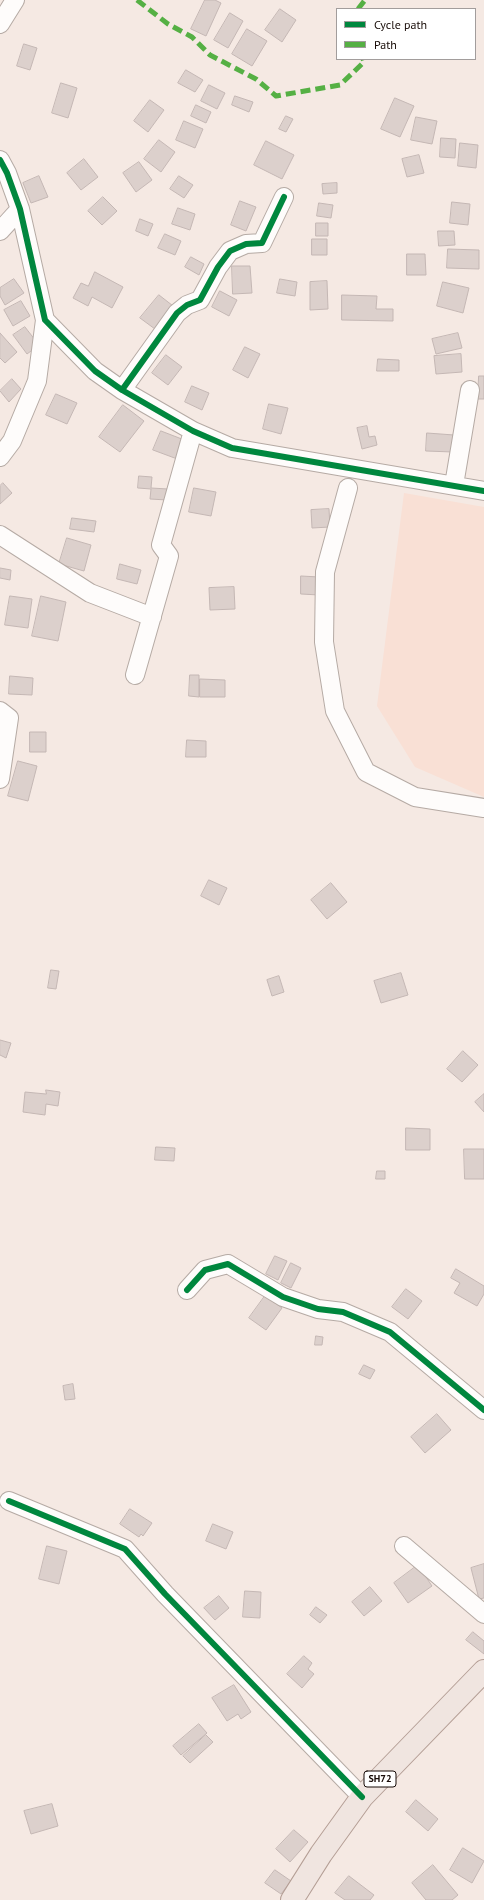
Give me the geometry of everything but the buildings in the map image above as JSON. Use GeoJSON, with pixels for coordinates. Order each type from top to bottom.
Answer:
{"type":"FeatureCollection","features":[{"type":"Feature","properties":{"kind":"main road","name":"SH72"},"geometry":{"type":"LineString","coordinates":[[292,1900],[321,1854],[362,1797],[484,1671]]}},
{"type":"Feature","properties":{"kind":"street"},"geometry":{"type":"LineString","coordinates":[[0,24],[15,0]]}},
{"type":"Feature","properties":{"kind":"street"},"geometry":{"type":"LineString","coordinates":[[0,457],[12,441],[37,381],[45,320],[20,209],[2,171]]}},
{"type":"Feature","properties":{"kind":"street"},"geometry":{"type":"LineString","coordinates":[[122,390],[177,313],[187,305],[200,300],[218,267],[230,251],[246,244],[262,243],[284,197]]}},
{"type":"Feature","properties":{"kind":"street"},"geometry":{"type":"LineString","coordinates":[[0,231],[20,209]]}},
{"type":"Feature","properties":{"kind":"street"},"geometry":{"type":"LineString","coordinates":[[45,320],[95,371],[122,390],[193,431],[232,448],[484,491]]}},
{"type":"Feature","properties":{"kind":"street"},"geometry":{"type":"LineString","coordinates":[[454,486],[470,390]]}},
{"type":"Feature","properties":{"kind":"street"},"geometry":{"type":"LineString","coordinates":[[135,675],[169,556],[161,545],[193,431]]}},
{"type":"Feature","properties":{"kind":"street"},"geometry":{"type":"LineString","coordinates":[[348,488],[325,572],[324,642],[335,711],[366,772],[414,797],[484,808]]}},
{"type":"Feature","properties":{"kind":"street"},"geometry":{"type":"LineString","coordinates":[[0,535],[90,593],[152,617]]}},
{"type":"Feature","properties":{"kind":"street"},"geometry":{"type":"LineString","coordinates":[[0,711],[9,718],[0,780]]}},
{"type":"Feature","properties":{"kind":"street"},"geometry":{"type":"LineString","coordinates":[[187,1290],[205,1270],[228,1264],[283,1297],[318,1309],[343,1312],[390,1332],[484,1410]]}},
{"type":"Feature","properties":{"kind":"street"},"geometry":{"type":"LineString","coordinates":[[9,1501],[125,1549],[165,1594],[362,1797]]}},
{"type":"Feature","properties":{"kind":"street"},"geometry":{"type":"LineString","coordinates":[[404,1546],[484,1614]]}},
{"type":"Feature","properties":{"kind":"shaded area"},"geometry":{"type":"Polygon","coordinates":[[[404,493],[484,507],[484,797],[415,767],[377,706],[404,493]]]}},
{"type":"Feature","properties":{"kind":"marked path"},"geometry":{"type":"LineString","coordinates":[[137,0],[168,24],[192,37],[210,55],[256,79],[276,96],[340,85],[364,62],[363,60]]}},
{"type":"Feature","properties":{"kind":"marked path"},"geometry":{"type":"LineString","coordinates":[[359,8],[365,0]]}},
{"type":"Feature","properties":{"kind":"cycle path"},"geometry":{"type":"LineString","coordinates":[[0,160],[7,173],[20,209],[45,320],[95,371],[122,390],[193,431],[232,448],[484,491]]}},
{"type":"Feature","properties":{"kind":"cycle path"},"geometry":{"type":"LineString","coordinates":[[122,390],[177,313],[187,305],[200,300],[218,267],[230,251],[246,244],[262,243],[284,197]]}},
{"type":"Feature","properties":{"kind":"cycle path"},"geometry":{"type":"LineString","coordinates":[[187,1290],[205,1270],[228,1264],[283,1297],[318,1309],[343,1312],[390,1332],[484,1410]]}},
{"type":"Feature","properties":{"kind":"cycle path"},"geometry":{"type":"LineString","coordinates":[[9,1501],[125,1549],[165,1594],[362,1797]]}}]}
